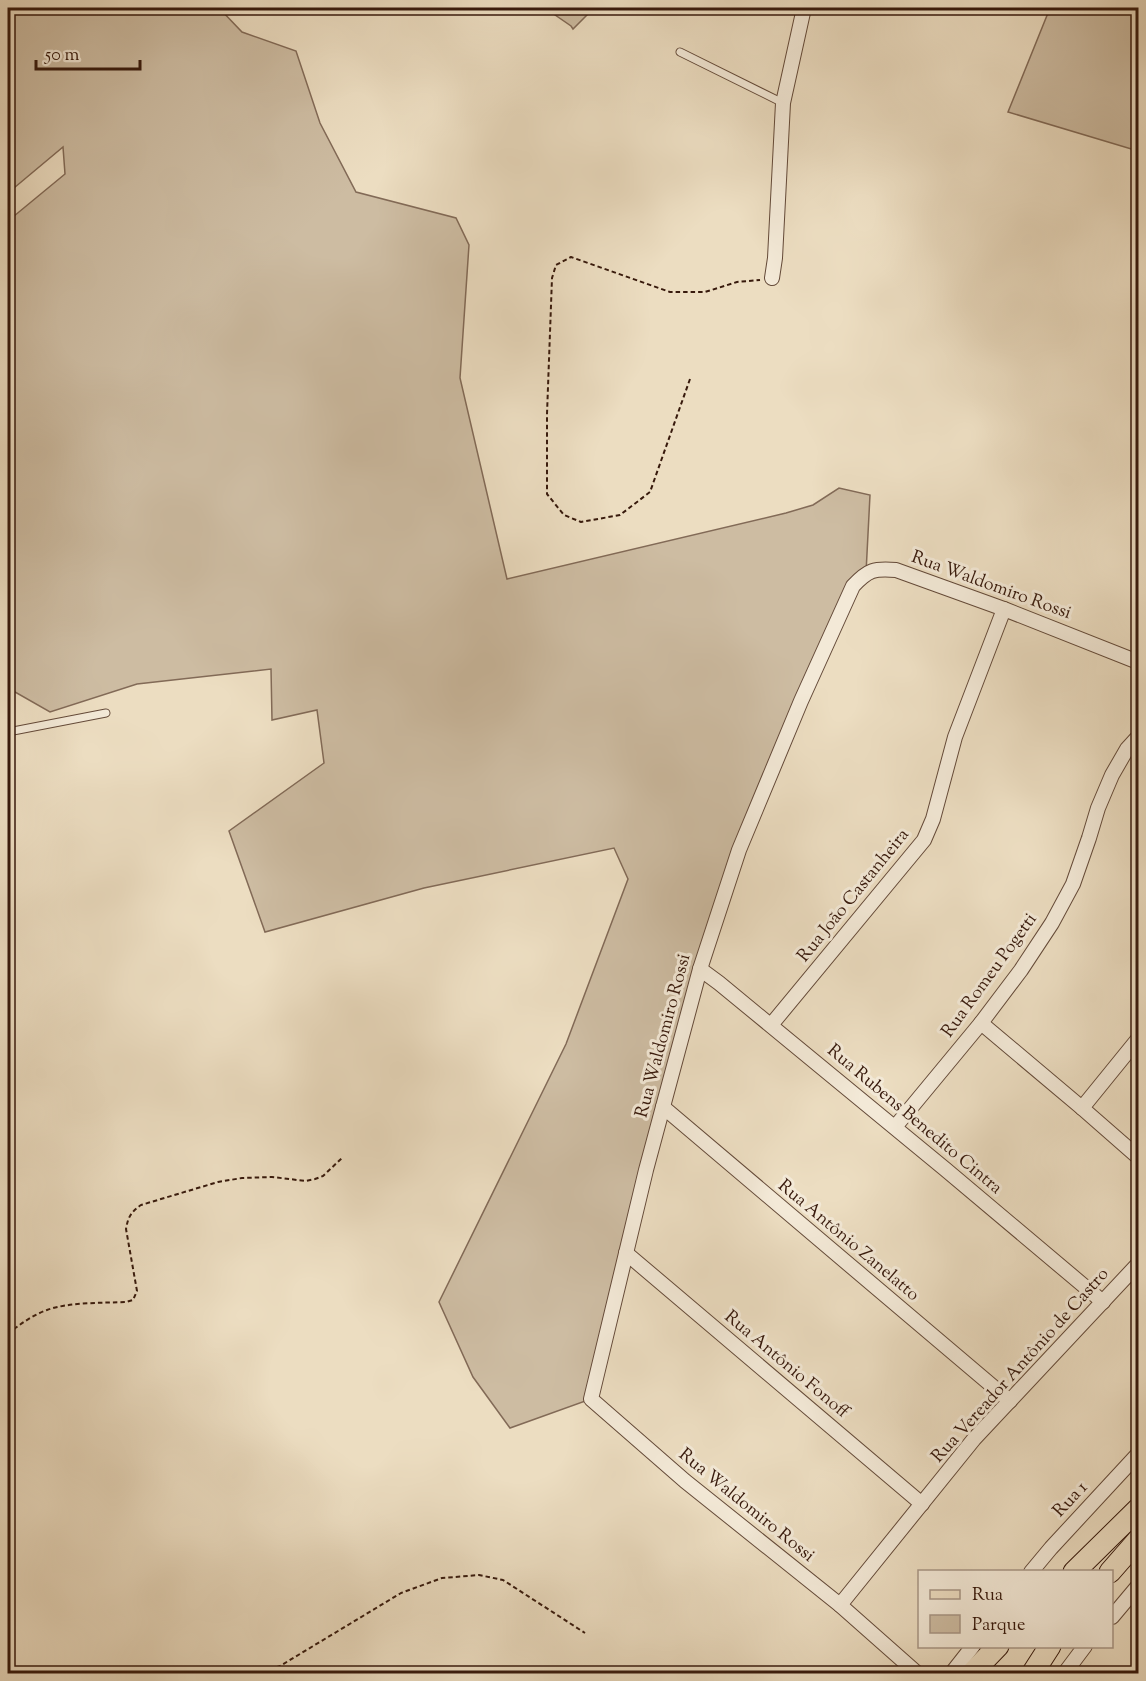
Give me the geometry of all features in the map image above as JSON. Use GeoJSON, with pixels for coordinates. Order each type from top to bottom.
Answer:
{"type":"FeatureCollection","features":[{"type":"Feature","properties":{"kind":"main road"},"geometry":{"type":"LineString","coordinates":[[1076,1570],[1138,1509]]}},
{"type":"Feature","properties":{"kind":"main road"},"geometry":{"type":"LineString","coordinates":[[1112,1570],[1138,1540]]}},
{"type":"Feature","properties":{"kind":"main road"},"geometry":{"type":"LineString","coordinates":[[971,1674],[997,1648]]}},
{"type":"Feature","properties":{"kind":"main road"},"geometry":{"type":"LineString","coordinates":[[1032,1674],[1049,1648]]}},
{"type":"Feature","properties":{"kind":"street"},"geometry":{"type":"LineString","coordinates":[[772,278],[776,258],[783,103],[804,8]]}},
{"type":"Feature","properties":{"kind":"street","name":"Rua Waldomiro Rossi"},"geometry":{"type":"LineString","coordinates":[[920,1673],[840,1605],[685,1481],[591,1399],[663,1107],[700,969],[740,850],[801,701],[853,586],[866,573],[879,569],[896,570],[1004,609],[1138,662]]}},
{"type":"Feature","properties":{"kind":"street","name":"Rua João Castanheira"},"geometry":{"type":"LineString","coordinates":[[771,1025],[924,840],[933,819],[955,737],[1004,609]]}},
{"type":"Feature","properties":{"kind":"street","name":"Rua Romeu Pogetti"},"geometry":{"type":"LineString","coordinates":[[894,1127],[981,1023],[1052,923],[1073,884],[1098,808],[1112,775],[1127,749],[1138,737]]}},
{"type":"Feature","properties":{"kind":"street","name":"Rua Rubens Benedito Cintra"},"geometry":{"type":"LineString","coordinates":[[700,969],[771,1025],[1103,1302]]}},
{"type":"Feature","properties":{"kind":"street"},"geometry":{"type":"LineString","coordinates":[[981,1023],[1138,1157]]}},
{"type":"Feature","properties":{"kind":"street"},"geometry":{"type":"LineString","coordinates":[[1082,1108],[1138,1039]]}},
{"type":"Feature","properties":{"kind":"street","name":"Rua Antônio Zanelatto"},"geometry":{"type":"LineString","coordinates":[[663,1107],[1010,1401]]}},
{"type":"Feature","properties":{"kind":"street","name":"Rua Antônio Fonoff"},"geometry":{"type":"LineString","coordinates":[[626,1253],[922,1504]]}},
{"type":"Feature","properties":{"kind":"street","name":"Rua Vereador Antônio de Castro"},"geometry":{"type":"LineString","coordinates":[[840,1605],[974,1439],[1138,1264]]}},
{"type":"Feature","properties":{"kind":"street","name":"Rua 1"},"geometry":{"type":"LineString","coordinates":[[1033,1570],[1138,1454]]}},
{"type":"Feature","properties":{"kind":"street"},"geometry":{"type":"LineString","coordinates":[[1113,1616],[1138,1586]]}},
{"type":"Feature","properties":{"kind":"street"},"geometry":{"type":"LineString","coordinates":[[951,1674],[972,1648]]}},
{"type":"Feature","properties":{"kind":"street"},"geometry":{"type":"LineString","coordinates":[[1064,1674],[1084,1648]]}},
{"type":"Feature","properties":{"kind":"lane"},"geometry":{"type":"LineString","coordinates":[[680,52],[783,103]]}},
{"type":"Feature","properties":{"kind":"lane"},"geometry":{"type":"LineString","coordinates":[[8,732],[106,713]]}},
{"type":"Feature","properties":{"kind":"path"},"geometry":{"type":"LineString","coordinates":[[690,379],[650,492],[620,515],[581,522],[564,515],[548,494],[552,278],[556,265],[571,257],[670,292],[705,292],[737,282],[772,278]]}},
{"type":"Feature","properties":{"kind":"path"},"geometry":{"type":"LineString","coordinates":[[8,1334],[23,1322],[48,1309],[133,1300],[137,1291],[126,1229],[132,1212],[141,1205],[218,1182],[242,1178],[272,1177],[306,1182],[323,1176],[343,1157]]}},
{"type":"Feature","properties":{"kind":"path"},"geometry":{"type":"LineString","coordinates":[[255,1674],[280,1666],[401,1593],[442,1578],[479,1575],[503,1580],[585,1633]]}},
{"type":"Feature","properties":{"kind":"green space"},"geometry":{"type":"Polygon","coordinates":[[[8,8],[219,8],[242,32],[296,51],[320,123],[356,192],[456,218],[469,245],[460,378],[507,579],[786,513],[813,505],[839,488],[870,495],[866,573],[801,701],[700,969],[591,1399],[510,1428],[473,1377],[439,1302],[566,1044],[628,879],[614,848],[424,888],[265,932],[229,831],[324,763],[317,710],[272,720],[271,669],[137,684],[50,712],[8,688],[8,221],[65,174],[63,147],[8,193],[8,8]]]}},
{"type":"Feature","properties":{"kind":"green space"},"geometry":{"type":"Polygon","coordinates":[[[545,8],[596,8],[573,29],[545,8]]]}},
{"type":"Feature","properties":{"kind":"green space"},"geometry":{"type":"Polygon","coordinates":[[[1050,8],[1138,8],[1138,151],[1008,112],[1050,8]]]}}]}
